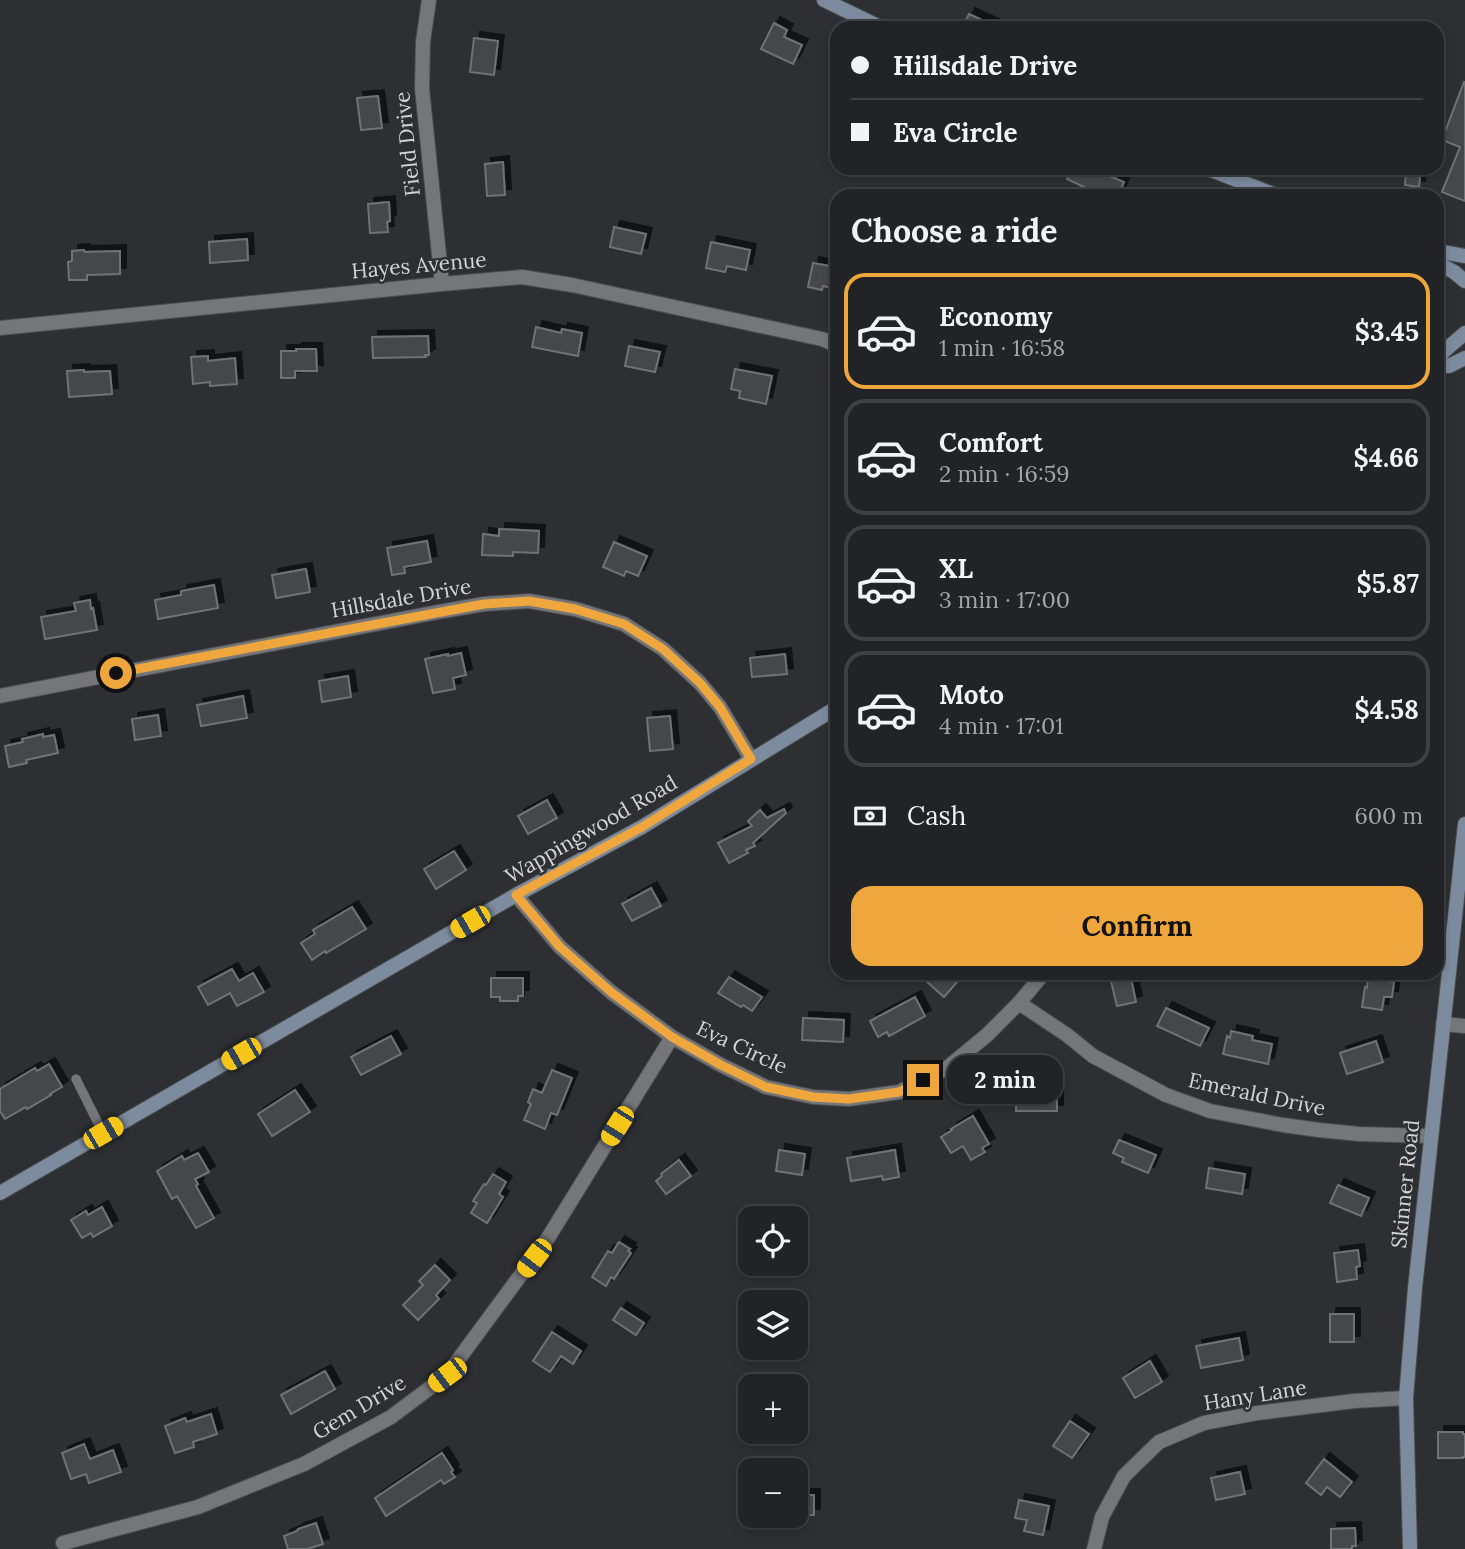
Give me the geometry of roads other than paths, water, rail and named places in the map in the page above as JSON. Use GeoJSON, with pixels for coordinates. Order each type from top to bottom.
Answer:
{"type":"FeatureCollection","features":[{"type":"Feature","properties":{"kind":"main road"},"geometry":{"type":"LineString","coordinates":[[824,0],[867,21]]}},
{"type":"Feature","properties":{"kind":"main road"},"geometry":{"type":"LineString","coordinates":[[1224,175],[1261,189]]}},
{"type":"Feature","properties":{"kind":"main road"},"geometry":{"type":"LineString","coordinates":[[1444,252],[1465,256]]}},
{"type":"Feature","properties":{"kind":"main road"},"geometry":{"type":"LineString","coordinates":[[1444,267],[1465,281]]}},
{"type":"Feature","properties":{"kind":"main road"},"geometry":{"type":"LineString","coordinates":[[1444,351],[1465,333]]}},
{"type":"Feature","properties":{"kind":"main road"},"geometry":{"type":"LineString","coordinates":[[1444,365],[1449,366],[1465,358]]}},
{"type":"Feature","properties":{"kind":"main road","name":"Wappingwood Road"},"geometry":{"type":"LineString","coordinates":[[0,1193],[516,895],[642,827],[830,712]]}},
{"type":"Feature","properties":{"kind":"main road","name":"Skinner Road"},"geometry":{"type":"LineString","coordinates":[[1410,1549],[1406,1398],[1415,1288],[1465,824]]}},
{"type":"Feature","properties":{"kind":"street","name":"Field Drive"},"geometry":{"type":"LineString","coordinates":[[429,0],[423,42],[422,88],[442,284]]}},
{"type":"Feature","properties":{"kind":"street","name":"Hayes Avenue"},"geometry":{"type":"LineString","coordinates":[[0,328],[522,277],[572,285],[830,342]]}},
{"type":"Feature","properties":{"kind":"street","name":"Hillsdale Drive"},"geometry":{"type":"LineString","coordinates":[[0,696],[438,612],[484,604],[529,601],[575,609],[624,624],[663,649],[700,683],[720,707],[751,759]]}},
{"type":"Feature","properties":{"kind":"street","name":"Eva Circle"},"geometry":{"type":"LineString","coordinates":[[516,895],[560,947],[611,992],[672,1037],[766,1087],[813,1097],[849,1099],[899,1092],[947,1068],[987,1035],[1038,980]]}},
{"type":"Feature","properties":{"kind":"street","name":"Emerald Drive"},"geometry":{"type":"LineString","coordinates":[[1019,1003],[1093,1056],[1166,1096],[1210,1111],[1283,1125],[1367,1135],[1431,1136]]}},
{"type":"Feature","properties":{"kind":"street"},"geometry":{"type":"LineString","coordinates":[[1443,1024],[1465,1026]]}},
{"type":"Feature","properties":{"kind":"street","name":"Gem Drive"},"geometry":{"type":"LineString","coordinates":[[63,1543],[198,1507],[304,1464],[391,1417],[447,1375],[548,1238],[672,1037]]}},
{"type":"Feature","properties":{"kind":"street","name":"Hany Lane"},"geometry":{"type":"LineString","coordinates":[[1094,1549],[1102,1517],[1124,1476],[1159,1442],[1204,1423],[1257,1413],[1406,1398]]}},
{"type":"Feature","properties":{"kind":"lane"},"geometry":{"type":"LineString","coordinates":[[76,1079],[103,1133]]}}]}
